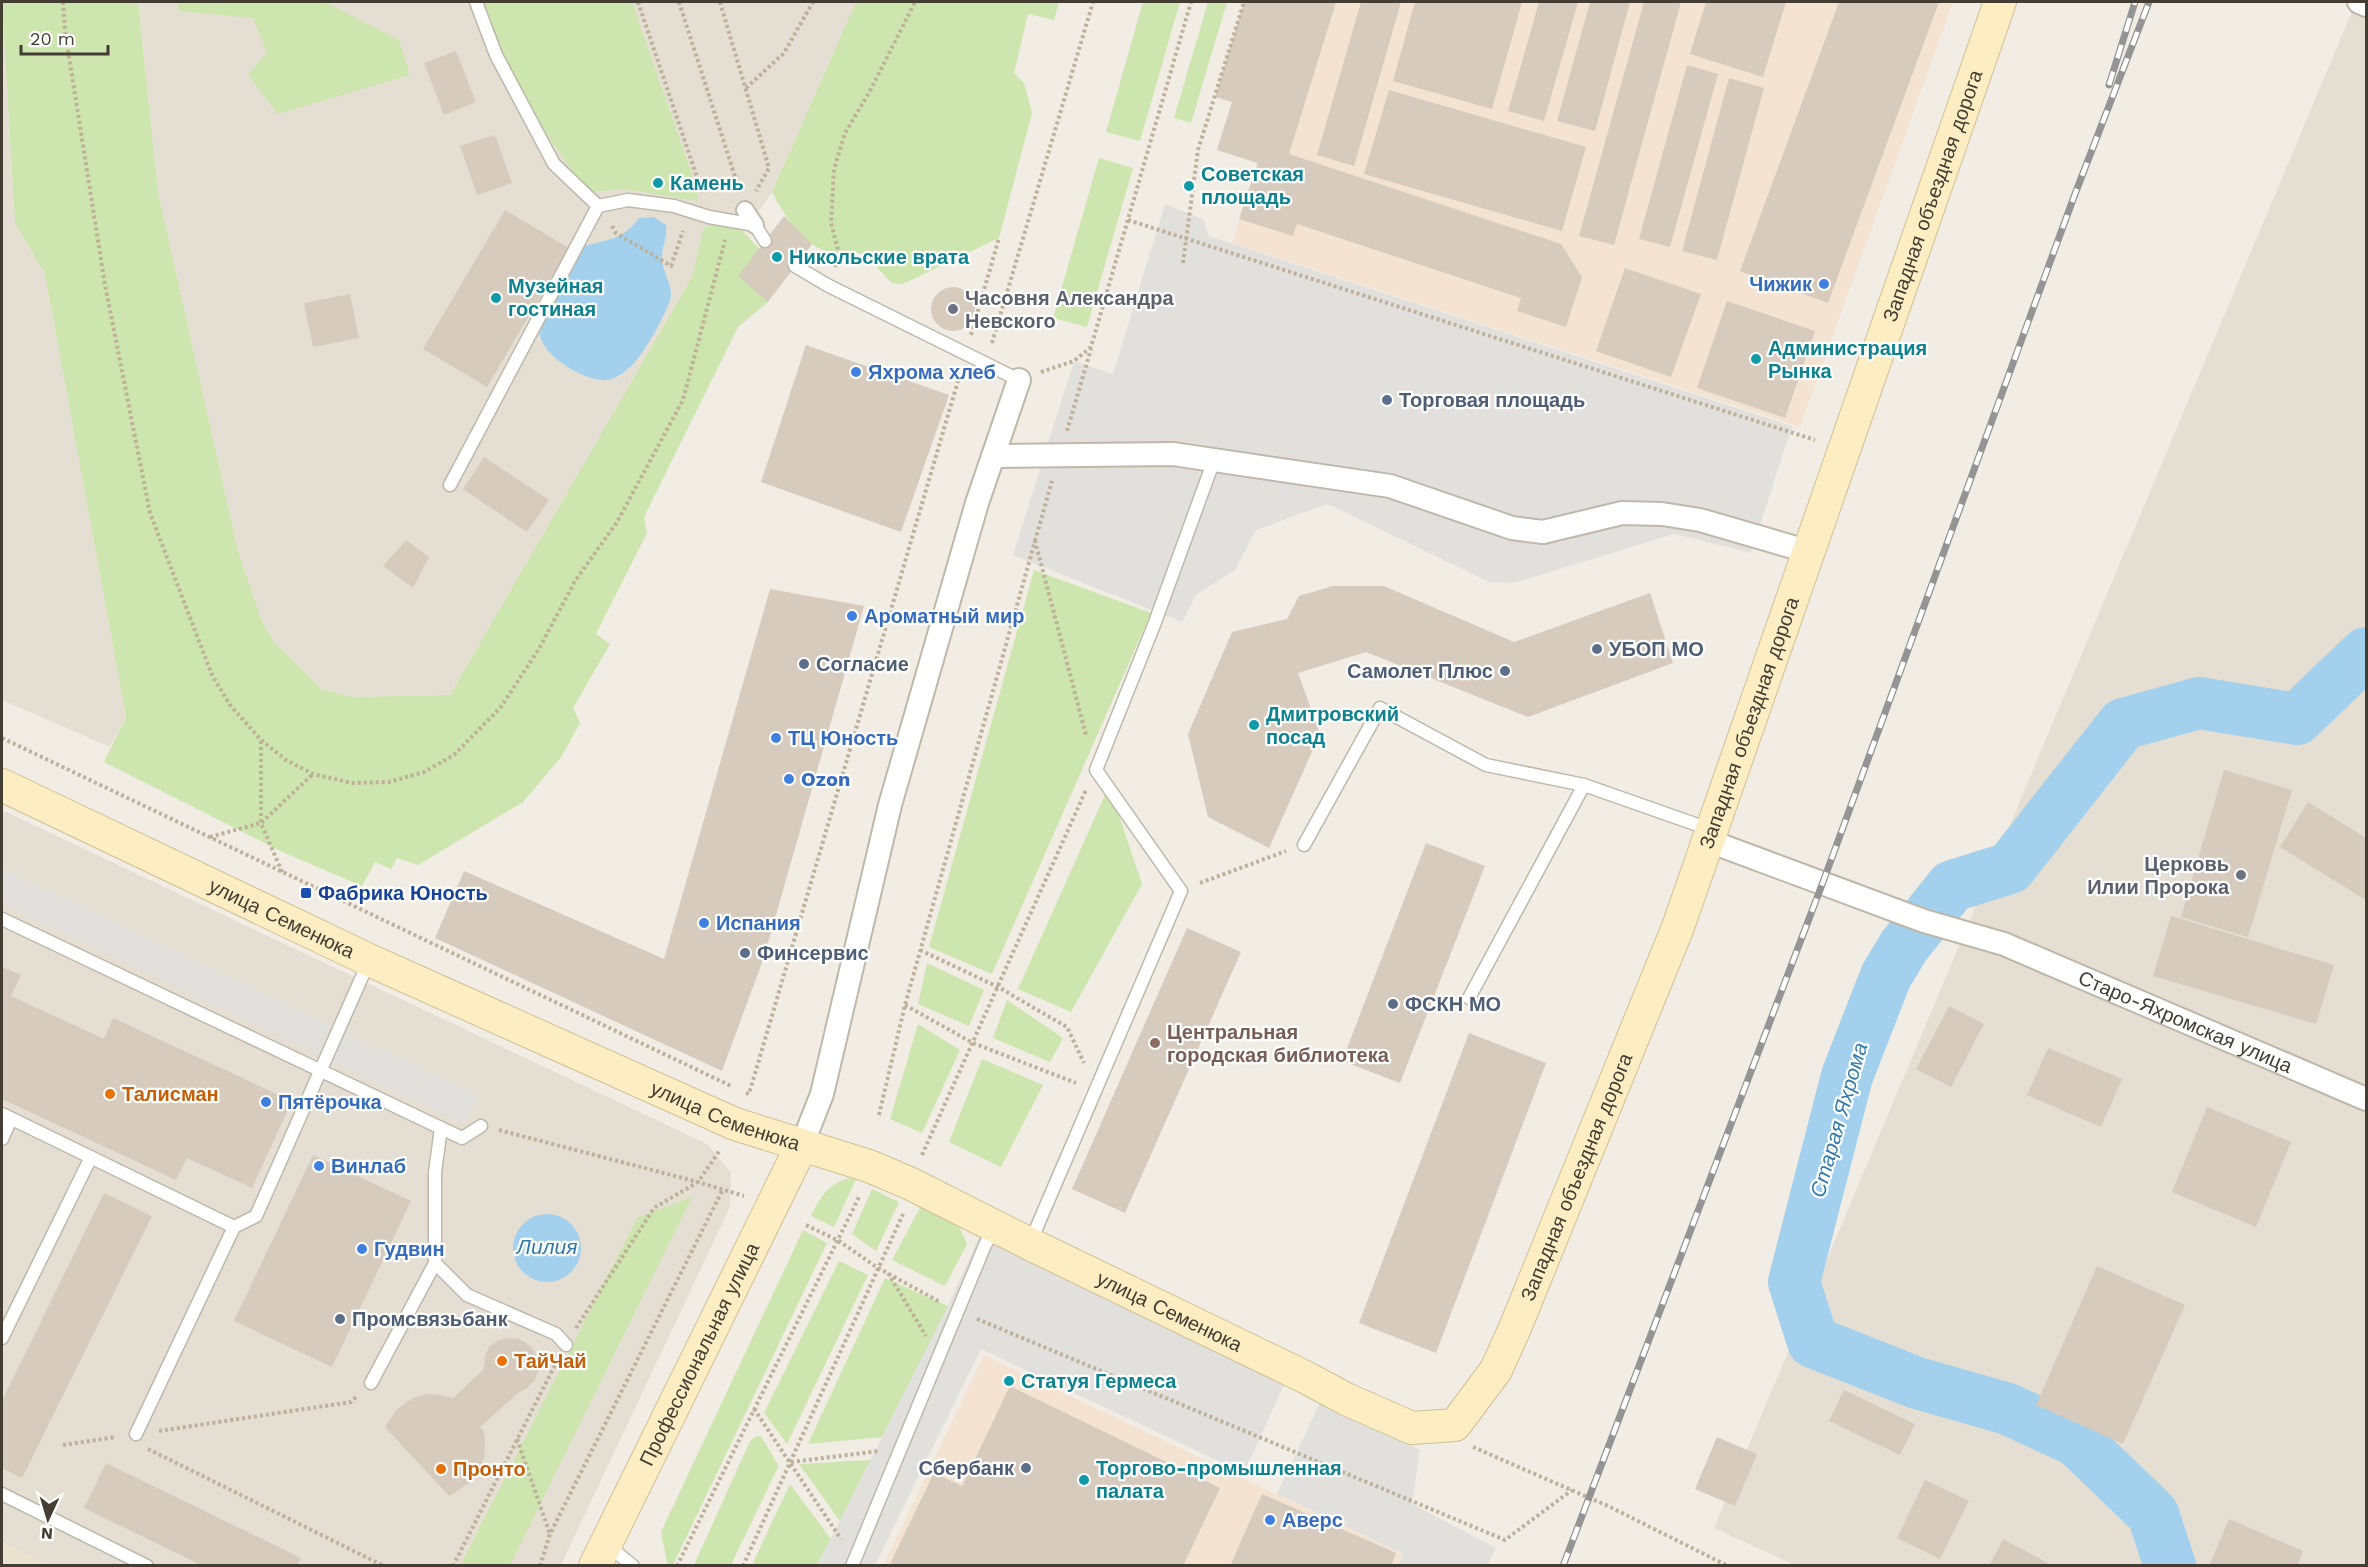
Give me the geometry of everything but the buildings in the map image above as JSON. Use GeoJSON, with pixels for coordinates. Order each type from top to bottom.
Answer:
{"type":"FeatureCollection","features":[{"type":"Feature","properties":{"kind":"main road","name":"Западная объездная дорога"},"geometry":{"type":"LineString","coordinates":[[1461,1435],[1496,1370],[1515,1328],[1678,927],[2000,2]]}},
{"type":"Feature","properties":{"kind":"main road","name":"улица Семенюка"},"geometry":{"type":"LineString","coordinates":[[2,785],[369,960],[735,1124],[869,1166],[908,1195],[995,1226],[1346,1399],[1412,1428],[1461,1435]]}},
{"type":"Feature","properties":{"kind":"main road","name":"Профессиональная улица"},"geometry":{"type":"LineString","coordinates":[[600,1555],[802,1145]]}},
{"type":"Feature","properties":{"kind":"street"},"geometry":{"type":"LineString","coordinates":[[2359,2],[2367,5]]}},
{"type":"Feature","properties":{"kind":"street"},"geometry":{"type":"LineString","coordinates":[[745,210],[755,225]]}},
{"type":"Feature","properties":{"kind":"street"},"geometry":{"type":"LineString","coordinates":[[802,1145],[822,1094],[890,805],[977,503],[1019,380]]}},
{"type":"Feature","properties":{"kind":"street"},"geometry":{"type":"LineString","coordinates":[[993,456],[1173,454],[1390,486],[1512,528],[1543,532],[1622,513],[1662,514],[1700,520],[1810,552]]}},
{"type":"Feature","properties":{"kind":"street","name":"Старо-Яхромская улица"},"geometry":{"type":"LineString","coordinates":[[1711,836],[1924,921],[2004,944],[2367,1099]]}},
{"type":"Feature","properties":{"kind":"lane"},"geometry":{"type":"LineString","coordinates":[[476,2],[495,55],[554,164],[598,206]]}},
{"type":"Feature","properties":{"kind":"lane"},"geometry":{"type":"LineString","coordinates":[[598,206],[628,200],[674,206],[709,217],[755,225],[765,241]]}},
{"type":"Feature","properties":{"kind":"lane"},"geometry":{"type":"LineString","coordinates":[[450,485],[598,206]]}},
{"type":"Feature","properties":{"kind":"lane"},"geometry":{"type":"LineString","coordinates":[[795,266],[829,286],[1019,380]]}},
{"type":"Feature","properties":{"kind":"lane"},"geometry":{"type":"LineString","coordinates":[[1030,1244],[1181,891],[1096,770],[1154,625],[1214,460]]}},
{"type":"Feature","properties":{"kind":"lane"},"geometry":{"type":"LineString","coordinates":[[1304,845],[1380,708],[1486,765],[1584,784],[1711,836]]}},
{"type":"Feature","properties":{"kind":"lane"},"geometry":{"type":"LineString","coordinates":[[1469,999],[1584,784]]}},
{"type":"Feature","properties":{"kind":"lane"},"geometry":{"type":"LineString","coordinates":[[2,919],[462,1138],[481,1125]]}},
{"type":"Feature","properties":{"kind":"lane"},"geometry":{"type":"LineString","coordinates":[[136,1434],[234,1227],[256,1216],[369,960]]}},
{"type":"Feature","properties":{"kind":"lane"},"geometry":{"type":"LineString","coordinates":[[2,1139],[6,1117],[234,1227]]}},
{"type":"Feature","properties":{"kind":"lane"},"geometry":{"type":"LineString","coordinates":[[371,1383],[435,1263],[435,1172],[441,1128]]}},
{"type":"Feature","properties":{"kind":"lane"},"geometry":{"type":"LineString","coordinates":[[2,1338],[91,1157]]}},
{"type":"Feature","properties":{"kind":"lane"},"geometry":{"type":"LineString","coordinates":[[854,1563],[985,1245],[995,1226]]}},
{"type":"Feature","properties":{"kind":"lane"},"geometry":{"type":"LineString","coordinates":[[435,1263],[467,1295],[556,1334],[566,1345]]}},
{"type":"Feature","properties":{"kind":"lane"},"geometry":{"type":"LineString","coordinates":[[2,1494],[147,1566]]}},
{"type":"Feature","properties":{"kind":"lane"},"geometry":{"type":"LineString","coordinates":[[600,1555],[633,1566]]}},
{"type":"Feature","properties":{"kind":"path"},"geometry":{"type":"LineString","coordinates":[[63,2],[64,31],[105,285],[150,513],[212,675],[230,705],[261,740],[286,760],[313,774],[352,783],[389,782],[424,772],[454,755],[501,707],[540,647],[575,581],[617,522],[683,400],[730,220]]}},
{"type":"Feature","properties":{"kind":"path"},"geometry":{"type":"LineString","coordinates":[[638,2],[705,198],[745,210]]}},
{"type":"Feature","properties":{"kind":"path"},"geometry":{"type":"LineString","coordinates":[[679,2],[745,210]]}},
{"type":"Feature","properties":{"kind":"path"},"geometry":{"type":"LineString","coordinates":[[720,2],[769,168]]}},
{"type":"Feature","properties":{"kind":"path"},"geometry":{"type":"LineString","coordinates":[[746,88],[784,53],[813,2]]}},
{"type":"Feature","properties":{"kind":"path"},"geometry":{"type":"LineString","coordinates":[[829,286],[839,254],[831,223],[834,169],[842,142],[915,2]]}},
{"type":"Feature","properties":{"kind":"path"},"geometry":{"type":"LineString","coordinates":[[986,364],[1093,2]]}},
{"type":"Feature","properties":{"kind":"path"},"geometry":{"type":"LineString","coordinates":[[1019,380],[1074,361],[1091,347],[1191,2]]}},
{"type":"Feature","properties":{"kind":"path"},"geometry":{"type":"LineString","coordinates":[[1183,263],[1198,150],[1244,2]]}},
{"type":"Feature","properties":{"kind":"path"},"geometry":{"type":"LineString","coordinates":[[616,233],[671,266],[689,211]]}},
{"type":"Feature","properties":{"kind":"path"},"geometry":{"type":"LineString","coordinates":[[1128,220],[1819,441]]}},
{"type":"Feature","properties":{"kind":"path"},"geometry":{"type":"LineString","coordinates":[[2,738],[749,1094],[999,237]]}},
{"type":"Feature","properties":{"kind":"path"},"geometry":{"type":"LineString","coordinates":[[743,1566],[878,1268],[973,1042],[1096,770],[1035,541],[904,1005],[879,1115]]}},
{"type":"Feature","properties":{"kind":"path"},"geometry":{"type":"LineString","coordinates":[[261,740],[261,823],[282,872]]}},
{"type":"Feature","properties":{"kind":"path"},"geometry":{"type":"LineString","coordinates":[[209,837],[261,823],[313,774]]}},
{"type":"Feature","properties":{"kind":"path"},"geometry":{"type":"LineString","coordinates":[[1181,891],[1304,845]]}},
{"type":"Feature","properties":{"kind":"path"},"geometry":{"type":"LineString","coordinates":[[920,950],[998,987],[1067,1027],[1096,1091]]}},
{"type":"Feature","properties":{"kind":"path"},"geometry":{"type":"LineString","coordinates":[[904,1005],[973,1042],[1096,1091]]}},
{"type":"Feature","properties":{"kind":"path"},"geometry":{"type":"LineString","coordinates":[[481,1125],[745,1196]]}},
{"type":"Feature","properties":{"kind":"path"},"geometry":{"type":"LineString","coordinates":[[540,1566],[550,1534],[723,1189]]}},
{"type":"Feature","properties":{"kind":"path"},"geometry":{"type":"LineString","coordinates":[[678,1566],[863,1189]]}},
{"type":"Feature","properties":{"kind":"path"},"geometry":{"type":"LineString","coordinates":[[806,1224],[839,1240],[878,1268],[958,1311],[1505,1540],[1572,1490]]}},
{"type":"Feature","properties":{"kind":"path"},"geometry":{"type":"LineString","coordinates":[[887,1273],[939,1357]]}},
{"type":"Feature","properties":{"kind":"path"},"geometry":{"type":"LineString","coordinates":[[63,1445],[351,1402],[371,1383]]}},
{"type":"Feature","properties":{"kind":"path"},"geometry":{"type":"LineString","coordinates":[[754,1409],[854,1563]]}},
{"type":"Feature","properties":{"kind":"path"},"geometry":{"type":"LineString","coordinates":[[1461,1435],[1728,1566]]}},
{"type":"Feature","properties":{"kind":"path"},"geometry":{"type":"LineString","coordinates":[[122,1436],[384,1566]]}},
{"type":"Feature","properties":{"kind":"path"},"geometry":{"type":"LineString","coordinates":[[517,1439],[550,1534]]}},
{"type":"Feature","properties":{"kind":"path"},"geometry":{"type":"LineString","coordinates":[[790,1462],[901,1448]]}},
{"type":"Feature","properties":{"kind":"shaded area"},"geometry":{"type":"Polygon","coordinates":[[[2,2],[15,223],[45,274],[126,717],[110,747],[2,700],[2,2]]]}},
{"type":"Feature","properties":{"kind":"shaded area"},"geometry":{"type":"Polygon","coordinates":[[[138,2],[856,2],[772,192],[744,232],[716,221],[703,229],[692,277],[450,695],[352,697],[321,689],[273,641],[261,619],[238,551],[158,192],[138,2]]]}},
{"type":"Feature","properties":{"kind":"shaded area"},"geometry":{"type":"Polygon","coordinates":[[[1244,2],[1953,2],[1800,427],[1232,243],[1257,163],[1217,150],[1232,102],[1215,97],[1244,2]]]}},
{"type":"Feature","properties":{"kind":"shaded area"},"geometry":{"type":"Polygon","coordinates":[[[2356,2],[2366,2],[2366,1565],[1795,1565],[1714,1528],[2356,2]]]}},
{"type":"Feature","properties":{"kind":"shaded area","name":"Торговая площадь"},"geometry":{"type":"Polygon","coordinates":[[[1165,204],[1203,219],[1209,236],[1792,426],[1751,553],[1674,534],[1514,583],[1489,582],[1328,504],[1256,530],[1235,570],[1196,595],[1182,622],[1013,555],[1074,361],[1113,374],[1165,204]]]}},
{"type":"Feature","properties":{"kind":"shaded area"},"geometry":{"type":"Polygon","coordinates":[[[2,810],[707,1144],[731,1173],[730,1207],[561,1565],[2,1565],[2,810]]]}},
{"type":"Feature","properties":{"kind":"shaded area"},"geometry":{"type":"Polygon","coordinates":[[[2,869],[478,1096],[464,1124],[2,903],[2,869]]]}},
{"type":"Feature","properties":{"kind":"shaded area"},"geometry":{"type":"Polygon","coordinates":[[[979,1237],[1286,1380],[1244,1473],[981,1349],[875,1565],[817,1566],[948,1306],[979,1237]]]}},
{"type":"Feature","properties":{"kind":"shaded area","name":"Торгово-промышленная палата"},"geometry":{"type":"Polygon","coordinates":[[[984,1355],[1402,1554],[1397,1566],[883,1566],[984,1355]]]}},
{"type":"Feature","properties":{"kind":"shaded area"},"geometry":{"type":"Polygon","coordinates":[[[1323,1396],[1420,1450],[1412,1504],[1496,1548],[1488,1565],[1398,1565],[1403,1554],[1277,1494],[1323,1396]]]}},
{"type":"Feature","properties":{"kind":"shaded area"},"geometry":{"type":"Polygon","coordinates":[[[2,1542],[50,1565],[2,1565],[2,1542]]]}},
{"type":"Feature","properties":{"kind":"green space"},"geometry":{"type":"Polygon","coordinates":[[[2,2],[138,2],[158,192],[238,551],[261,619],[273,641],[321,689],[352,697],[450,695],[692,277],[703,229],[716,221],[744,232],[759,249],[768,302],[738,327],[644,517],[647,533],[596,634],[610,644],[573,708],[580,723],[562,756],[523,802],[418,865],[397,858],[391,869],[375,862],[362,886],[280,851],[104,762],[126,717],[45,274],[15,223],[2,2]]]}},
{"type":"Feature","properties":{"kind":"green space"},"geometry":{"type":"Polygon","coordinates":[[[177,2],[325,2],[399,40],[410,75],[277,114],[248,74],[267,53],[253,18],[179,11],[177,2]]]}},
{"type":"Feature","properties":{"kind":"green space"},"geometry":{"type":"Polygon","coordinates":[[[483,2],[632,2],[698,192],[697,201],[625,189],[587,192],[527,101],[491,28],[483,2]]]}},
{"type":"Feature","properties":{"kind":"green space"},"geometry":{"type":"Polygon","coordinates":[[[856,2],[1059,2],[1054,20],[1028,14],[1014,73],[1024,83],[1032,113],[999,238],[903,284],[892,283],[861,254],[829,252],[810,243],[795,228],[772,192],[856,2]]]}},
{"type":"Feature","properties":{"kind":"green space"},"geometry":{"type":"Polygon","coordinates":[[[1143,2],[1180,2],[1140,141],[1106,132],[1143,2]]]}},
{"type":"Feature","properties":{"kind":"green space"},"geometry":{"type":"Polygon","coordinates":[[[1208,2],[1227,2],[1191,123],[1174,118],[1208,2]]]}},
{"type":"Feature","properties":{"kind":"green space"},"geometry":{"type":"Polygon","coordinates":[[[1099,158],[1133,168],[1087,327],[1053,318],[1099,158]]]}},
{"type":"Feature","properties":{"kind":"green space"},"geometry":{"type":"Polygon","coordinates":[[[1034,570],[1151,613],[992,974],[929,947],[1034,570]]]}},
{"type":"Feature","properties":{"kind":"green space"},"geometry":{"type":"Polygon","coordinates":[[[1109,786],[1142,884],[1071,1012],[1018,989],[1109,786]]]}},
{"type":"Feature","properties":{"kind":"green space"},"geometry":{"type":"Polygon","coordinates":[[[927,963],[984,990],[969,1026],[918,1004],[927,963]]]}},
{"type":"Feature","properties":{"kind":"green space"},"geometry":{"type":"Polygon","coordinates":[[[1007,1000],[1063,1038],[1050,1062],[993,1038],[1007,1000]]]}},
{"type":"Feature","properties":{"kind":"green space"},"geometry":{"type":"Polygon","coordinates":[[[918,1024],[960,1050],[922,1133],[890,1119],[918,1024]]]}},
{"type":"Feature","properties":{"kind":"green space"},"geometry":{"type":"Polygon","coordinates":[[[982,1059],[1043,1085],[1001,1167],[949,1142],[982,1059]]]}},
{"type":"Feature","properties":{"kind":"green space"},"geometry":{"type":"Polygon","coordinates":[[[857,1177],[834,1227],[811,1216],[828,1189],[840,1181],[857,1177]]]}},
{"type":"Feature","properties":{"kind":"green space"},"geometry":{"type":"Polygon","coordinates":[[[872,1189],[899,1202],[876,1251],[852,1234],[872,1189]]]}},
{"type":"Feature","properties":{"kind":"green space"},"geometry":{"type":"Polygon","coordinates":[[[692,1197],[510,1565],[460,1566],[637,1218],[692,1197]]]}},
{"type":"Feature","properties":{"kind":"green space"},"geometry":{"type":"Polygon","coordinates":[[[922,1204],[956,1220],[967,1244],[945,1286],[892,1260],[922,1204]]]}},
{"type":"Feature","properties":{"kind":"green space"},"geometry":{"type":"Polygon","coordinates":[[[803,1230],[827,1243],[673,1565],[667,1563],[661,1532],[803,1230]]]}},
{"type":"Feature","properties":{"kind":"green space"},"geometry":{"type":"Polygon","coordinates":[[[839,1261],[868,1275],[787,1444],[764,1413],[839,1261]]]}},
{"type":"Feature","properties":{"kind":"green space"},"geometry":{"type":"Polygon","coordinates":[[[885,1278],[948,1306],[882,1437],[808,1444],[885,1278]]]}},
{"type":"Feature","properties":{"kind":"green space"},"geometry":{"type":"Polygon","coordinates":[[[761,1436],[778,1467],[731,1565],[694,1565],[750,1441],[761,1436]]]}},
{"type":"Feature","properties":{"kind":"green space"},"geometry":{"type":"Polygon","coordinates":[[[870,1460],[840,1521],[799,1464],[870,1460]]]}},
{"type":"Feature","properties":{"kind":"green space"},"geometry":{"type":"Polygon","coordinates":[[[790,1484],[831,1539],[817,1565],[752,1565],[790,1484]]]}},
{"type":"Feature","properties":{"kind":"water"},"geometry":{"type":"Polygon","coordinates":[[[654,217],[666,225],[662,260],[671,295],[661,320],[638,358],[618,376],[607,380],[587,377],[576,372],[555,357],[541,339],[539,330],[545,310],[584,246],[621,235],[639,218],[654,217]]]}},
{"type":"Feature","properties":{"kind":"water","name":"Лилия"},"geometry":{"type":"Polygon","coordinates":[[[547,1214],[560,1217],[571,1224],[578,1235],[581,1248],[578,1261],[571,1272],[560,1279],[547,1282],[534,1279],[523,1272],[516,1261],[513,1248],[516,1235],[523,1224],[534,1217],[547,1214]]]}},
{"type":"Feature","properties":{"kind":"waterway","name":"Старая Яхрома"},"geometry":{"type":"LineString","coordinates":[[2170,1566],[2153,1514],[2077,1441],[2008,1409],[1917,1383],[1813,1342],[1794,1282],[1847,1076],[1886,976],[1904,946],[1952,886],[2010,868],[2123,724],[2199,703],[2297,719],[2366,653]]}},
{"type":"Feature","properties":{"kind":"railway"},"geometry":{"type":"LineString","coordinates":[[2109,85],[2135,2]]}},
{"type":"Feature","properties":{"kind":"railway"},"geometry":{"type":"LineString","coordinates":[[1563,1566],[1823,882],[2075,194],[2149,2]]}},
{"type":"Feature","properties":{"kind":"place","name":"Камень"},"geometry":{"type":"Point","coordinates":[658,183]}},
{"type":"Feature","properties":{"kind":"place","name":"Советская площадь"},"geometry":{"type":"Point","coordinates":[1189,186]}},
{"type":"Feature","properties":{"kind":"place","name":"Никольские врата"},"geometry":{"type":"Point","coordinates":[777,257]}},
{"type":"Feature","properties":{"kind":"place","name":"Чижик"},"geometry":{"type":"Point","coordinates":[1824,284]}},
{"type":"Feature","properties":{"kind":"place","name":"Музейная гостиная"},"geometry":{"type":"Point","coordinates":[496,298]}},
{"type":"Feature","properties":{"kind":"place","name":"Часовня Александра Невского"},"geometry":{"type":"Point","coordinates":[953,309]}},
{"type":"Feature","properties":{"kind":"place","name":"Администрация Рынка"},"geometry":{"type":"Point","coordinates":[1756,359]}},
{"type":"Feature","properties":{"kind":"place","name":"Яхрома хлеб"},"geometry":{"type":"Point","coordinates":[856,372]}},
{"type":"Feature","properties":{"kind":"place","name":"Торговая площадь"},"geometry":{"type":"Point","coordinates":[1387,400]}},
{"type":"Feature","properties":{"kind":"place","name":"Ароматный мир"},"geometry":{"type":"Point","coordinates":[852,616]}},
{"type":"Feature","properties":{"kind":"place","name":"УБОП МО"},"geometry":{"type":"Point","coordinates":[1597,649]}},
{"type":"Feature","properties":{"kind":"place","name":"Согласие"},"geometry":{"type":"Point","coordinates":[804,664]}},
{"type":"Feature","properties":{"kind":"place","name":"Самолет Плюс"},"geometry":{"type":"Point","coordinates":[1505,671]}},
{"type":"Feature","properties":{"kind":"place","name":"Дмитровский посад"},"geometry":{"type":"Point","coordinates":[1254,725]}},
{"type":"Feature","properties":{"kind":"place","name":"ТЦ Юность"},"geometry":{"type":"Point","coordinates":[776,738]}},
{"type":"Feature","properties":{"kind":"place","name":"Ozon"},"geometry":{"type":"Point","coordinates":[789,779]}},
{"type":"Feature","properties":{"kind":"place","name":"Церковь Илии Пророка"},"geometry":{"type":"Point","coordinates":[2241,875]}},
{"type":"Feature","properties":{"kind":"place","name":"Фабрика Юность"},"geometry":{"type":"Point","coordinates":[306,893]}},
{"type":"Feature","properties":{"kind":"place","name":"Испания"},"geometry":{"type":"Point","coordinates":[704,923]}},
{"type":"Feature","properties":{"kind":"place","name":"Финсервис"},"geometry":{"type":"Point","coordinates":[745,953]}},
{"type":"Feature","properties":{"kind":"place","name":"ФСКН МО"},"geometry":{"type":"Point","coordinates":[1393,1004]}},
{"type":"Feature","properties":{"kind":"place","name":"Центральная городская библиотека"},"geometry":{"type":"Point","coordinates":[1155,1043]}},
{"type":"Feature","properties":{"kind":"place","name":"Талисман"},"geometry":{"type":"Point","coordinates":[110,1094]}},
{"type":"Feature","properties":{"kind":"place","name":"Пятёрочка"},"geometry":{"type":"Point","coordinates":[266,1102]}},
{"type":"Feature","properties":{"kind":"place","name":"Винлаб"},"geometry":{"type":"Point","coordinates":[319,1166]}},
{"type":"Feature","properties":{"kind":"place","name":"Гудвин"},"geometry":{"type":"Point","coordinates":[362,1249]}},
{"type":"Feature","properties":{"kind":"place","name":"Промсвязьбанк"},"geometry":{"type":"Point","coordinates":[340,1319]}},
{"type":"Feature","properties":{"kind":"place","name":"ТайЧай"},"geometry":{"type":"Point","coordinates":[502,1361]}},
{"type":"Feature","properties":{"kind":"place","name":"Статуя Гермеса"},"geometry":{"type":"Point","coordinates":[1009,1381]}},
{"type":"Feature","properties":{"kind":"place","name":"Сбербанк"},"geometry":{"type":"Point","coordinates":[1026,1468]}},
{"type":"Feature","properties":{"kind":"place","name":"Пронто"},"geometry":{"type":"Point","coordinates":[441,1469]}},
{"type":"Feature","properties":{"kind":"place","name":"Торгово-промышленная палата"},"geometry":{"type":"Point","coordinates":[1084,1480]}},
{"type":"Feature","properties":{"kind":"place","name":"Аверс"},"geometry":{"type":"Point","coordinates":[1270,1520]}}]}
